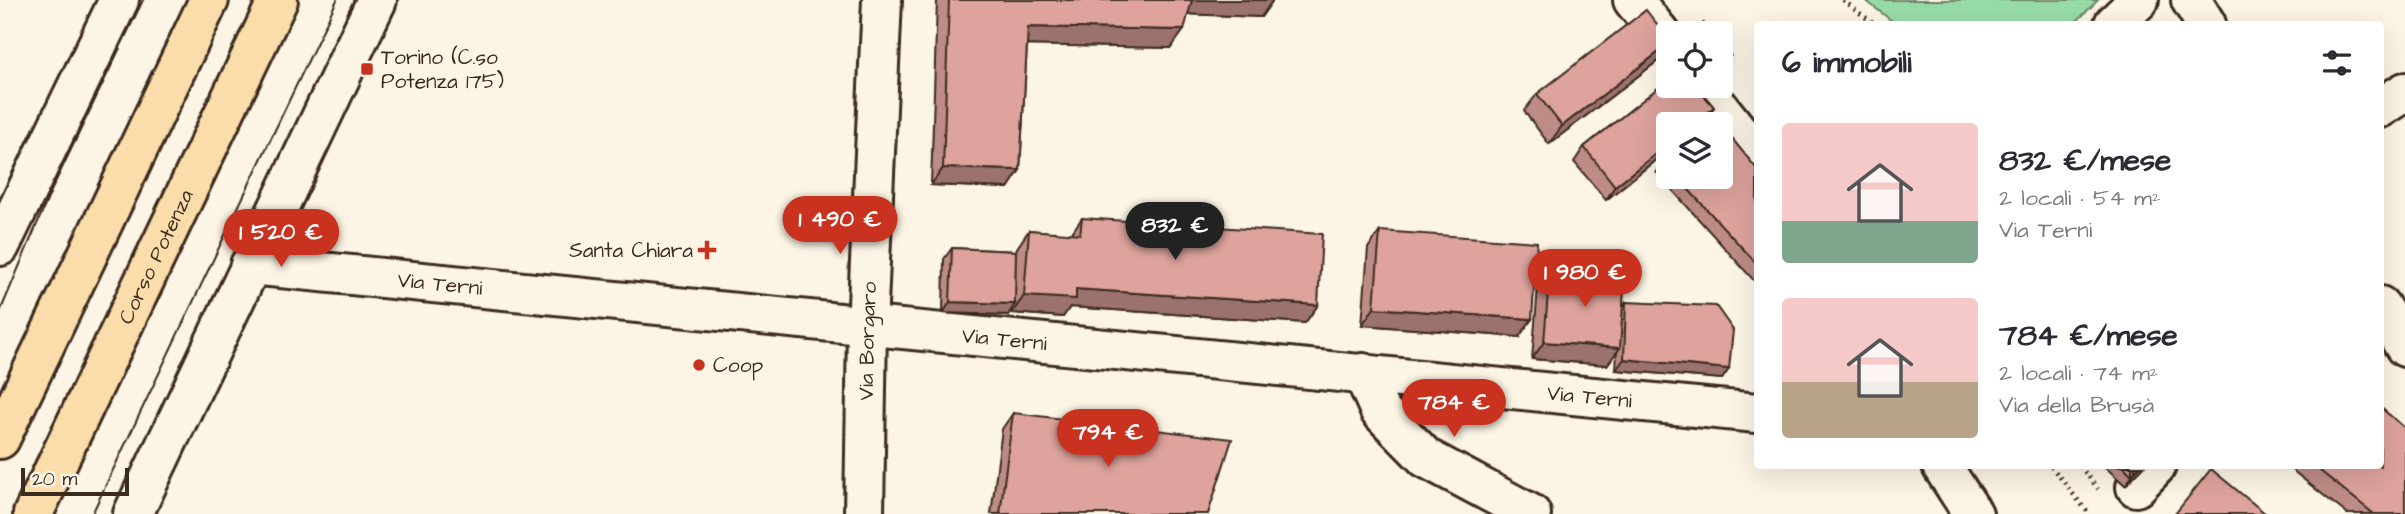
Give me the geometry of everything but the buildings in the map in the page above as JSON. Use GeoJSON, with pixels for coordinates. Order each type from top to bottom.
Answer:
{"type":"FeatureCollection","features":[{"type":"Feature","properties":{"kind":"main road"},"geometry":{"type":"LineString","coordinates":[[0,439],[209,0]]}},
{"type":"Feature","properties":{"kind":"main road","name":"Corso Potenza"},"geometry":{"type":"LineString","coordinates":[[33,514],[278,0]]}},
{"type":"Feature","properties":{"kind":"street"},"geometry":{"type":"LineString","coordinates":[[0,246],[9,202],[119,0]]}},
{"type":"Feature","properties":{"kind":"street"},"geometry":{"type":"LineString","coordinates":[[133,514],[377,0]]}},
{"type":"Feature","properties":{"kind":"street","name":"Via Borgaro"},"geometry":{"type":"LineString","coordinates":[[864,514],[867,327],[882,0]]}},
{"type":"Feature","properties":{"kind":"street"},"geometry":{"type":"LineString","coordinates":[[1633,0],[1656,28]]}},
{"type":"Feature","properties":{"kind":"street"},"geometry":{"type":"LineString","coordinates":[[2117,21],[2139,0]]}},
{"type":"Feature","properties":{"kind":"street"},"geometry":{"type":"LineString","coordinates":[[2191,0],[2204,21]]}},
{"type":"Feature","properties":{"kind":"street"},"geometry":{"type":"LineString","coordinates":[[2384,105],[2405,92]]}},
{"type":"Feature","properties":{"kind":"street"},"geometry":{"type":"LineString","coordinates":[[1712,98],[1754,151]]}},
{"type":"Feature","properties":{"kind":"street","name":"Via Terni"},"geometry":{"type":"LineString","coordinates":[[250,265],[1754,412]]}},
{"type":"Feature","properties":{"kind":"street"},"geometry":{"type":"LineString","coordinates":[[2384,313],[2405,347]]}},
{"type":"Feature","properties":{"kind":"street"},"geometry":{"type":"LineString","coordinates":[[1363,373],[1380,411],[1426,458],[1531,514]]}},
{"type":"Feature","properties":{"kind":"street"},"geometry":{"type":"LineString","coordinates":[[1944,469],[1973,514]]}},
{"type":"Feature","properties":{"kind":"path"},"geometry":{"type":"LineString","coordinates":[[1843,0],[1870,21]]}},
{"type":"Feature","properties":{"kind":"path"},"geometry":{"type":"LineString","coordinates":[[2053,469],[2089,514]]}},
{"type":"Feature","properties":{"kind":"green space"},"geometry":{"type":"Polygon","coordinates":[[[1865,0],[2098,0],[2077,21],[1892,21],[1865,0]]]}},
{"type":"Feature","properties":{"kind":"tram line"},"geometry":{"type":"LineString","coordinates":[[0,312],[51,191],[143,0]]}},
{"type":"Feature","properties":{"kind":"tram line"},"geometry":{"type":"LineString","coordinates":[[92,514],[337,0]]}},
{"type":"Feature","properties":{"kind":"place","name":"Torino (C.so Potenza 175)"},"geometry":{"type":"Point","coordinates":[367,69]}},
{"type":"Feature","properties":{"kind":"place","name":"Santa Chiara"},"geometry":{"type":"Point","coordinates":[707,250]}},
{"type":"Feature","properties":{"kind":"place","name":"Coop"},"geometry":{"type":"Point","coordinates":[699,365]}}]}
